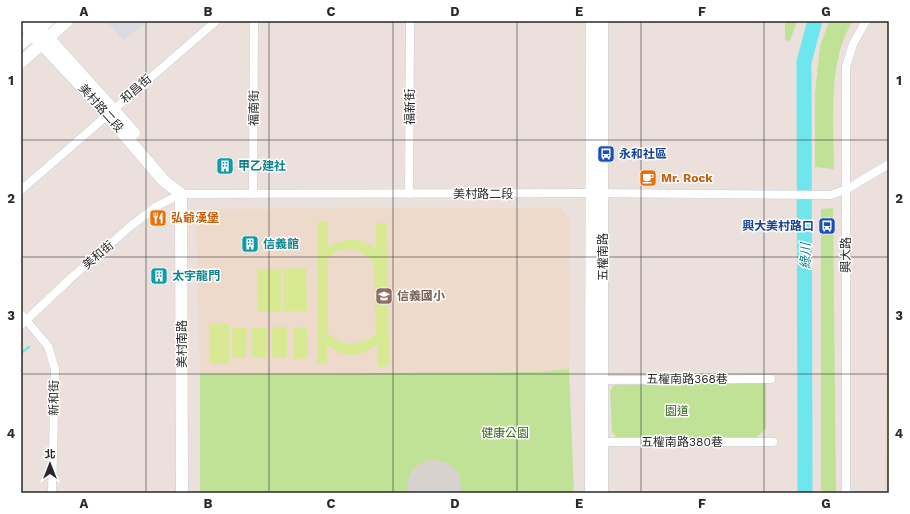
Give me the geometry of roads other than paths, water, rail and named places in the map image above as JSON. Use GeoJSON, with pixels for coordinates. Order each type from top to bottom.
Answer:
{"type":"FeatureCollection","features":[{"type":"Feature","properties":{"kind":"main road"},"geometry":{"type":"LineString","coordinates":[[21,62],[67,21]]}},
{"type":"Feature","properties":{"kind":"main road","name":"五權南路"},"geometry":{"type":"LineString","coordinates":[[591,493],[602,380],[598,193],[592,21]]}},
{"type":"Feature","properties":{"kind":"main road","name":"五權南路"},"geometry":{"type":"LineString","coordinates":[[602,21],[598,193],[597,442],[602,493]]}},
{"type":"Feature","properties":{"kind":"main road","name":"美村路二段"},"geometry":{"type":"LineString","coordinates":[[21,22],[38,26],[45,41],[169,176],[181,194]]}},
{"type":"Feature","properties":{"kind":"main road"},"geometry":{"type":"LineString","coordinates":[[21,44],[38,26]]}},
{"type":"Feature","properties":{"kind":"main road","name":"美村南路"},"geometry":{"type":"LineString","coordinates":[[181,194],[182,493]]}},
{"type":"Feature","properties":{"kind":"street","name":"和昌街"},"geometry":{"type":"LineString","coordinates":[[21,190],[216,21]]}},
{"type":"Feature","properties":{"kind":"street","name":"福南街"},"geometry":{"type":"LineString","coordinates":[[253,194],[254,21]]}},
{"type":"Feature","properties":{"kind":"street","name":"福新街"},"geometry":{"type":"LineString","coordinates":[[409,194],[410,21]]}},
{"type":"Feature","properties":{"kind":"street","name":"興大路"},"geometry":{"type":"LineString","coordinates":[[846,493],[846,67],[853,44],[866,21]]}},
{"type":"Feature","properties":{"kind":"street"},"geometry":{"type":"LineString","coordinates":[[847,189],[889,164]]}},
{"type":"Feature","properties":{"kind":"street","name":"美村路二段"},"geometry":{"type":"LineString","coordinates":[[181,194],[598,193],[831,195],[847,189]]}},
{"type":"Feature","properties":{"kind":"street","name":"美和街"},"geometry":{"type":"LineString","coordinates":[[23,320],[132,225],[157,206],[181,194]]}},
{"type":"Feature","properties":{"kind":"street","name":"新和街"},"geometry":{"type":"LineString","coordinates":[[23,320],[48,346],[55,369],[52,493]]}},
{"type":"Feature","properties":{"kind":"street","name":"五權南路368巷"},"geometry":{"type":"LineString","coordinates":[[602,380],[771,379]]}},
{"type":"Feature","properties":{"kind":"street","name":"五權南路380巷"},"geometry":{"type":"LineString","coordinates":[[597,442],[773,442]]}},
{"type":"Feature","properties":{"kind":"waterway","name":"綠川"},"geometry":{"type":"LineString","coordinates":[[805,493],[804,62],[815,21]]}},
{"type":"Feature","properties":{"kind":"waterway"},"geometry":{"type":"LineString","coordinates":[[21,353],[29,347]]}},
{"type":"Feature","properties":{"kind":"place","name":"永和社區"},"geometry":{"type":"Point","coordinates":[606,154]}},
{"type":"Feature","properties":{"kind":"place","name":"甲乙建社"},"geometry":{"type":"Point","coordinates":[225,166]}},
{"type":"Feature","properties":{"kind":"place","name":"Mr. Rock"},"geometry":{"type":"Point","coordinates":[648,178]}},
{"type":"Feature","properties":{"kind":"place","name":"弘爺漢堡"},"geometry":{"type":"Point","coordinates":[158,218]}},
{"type":"Feature","properties":{"kind":"place","name":"興大美村路口"},"geometry":{"type":"Point","coordinates":[827,226]}},
{"type":"Feature","properties":{"kind":"place","name":"信義館"},"geometry":{"type":"Point","coordinates":[250,244]}},
{"type":"Feature","properties":{"kind":"place","name":"太宇龍門"},"geometry":{"type":"Point","coordinates":[159,276]}},
{"type":"Feature","properties":{"kind":"place","name":"信義國小"},"geometry":{"type":"Point","coordinates":[384,296]}},
{"type":"Feature","properties":{"kind":"park label","name":"園道"},"geometry":{"type":"Point","coordinates":[677,411]}},
{"type":"Feature","properties":{"kind":"park label","name":"健康公園"},"geometry":{"type":"Point","coordinates":[505,433]}}]}
